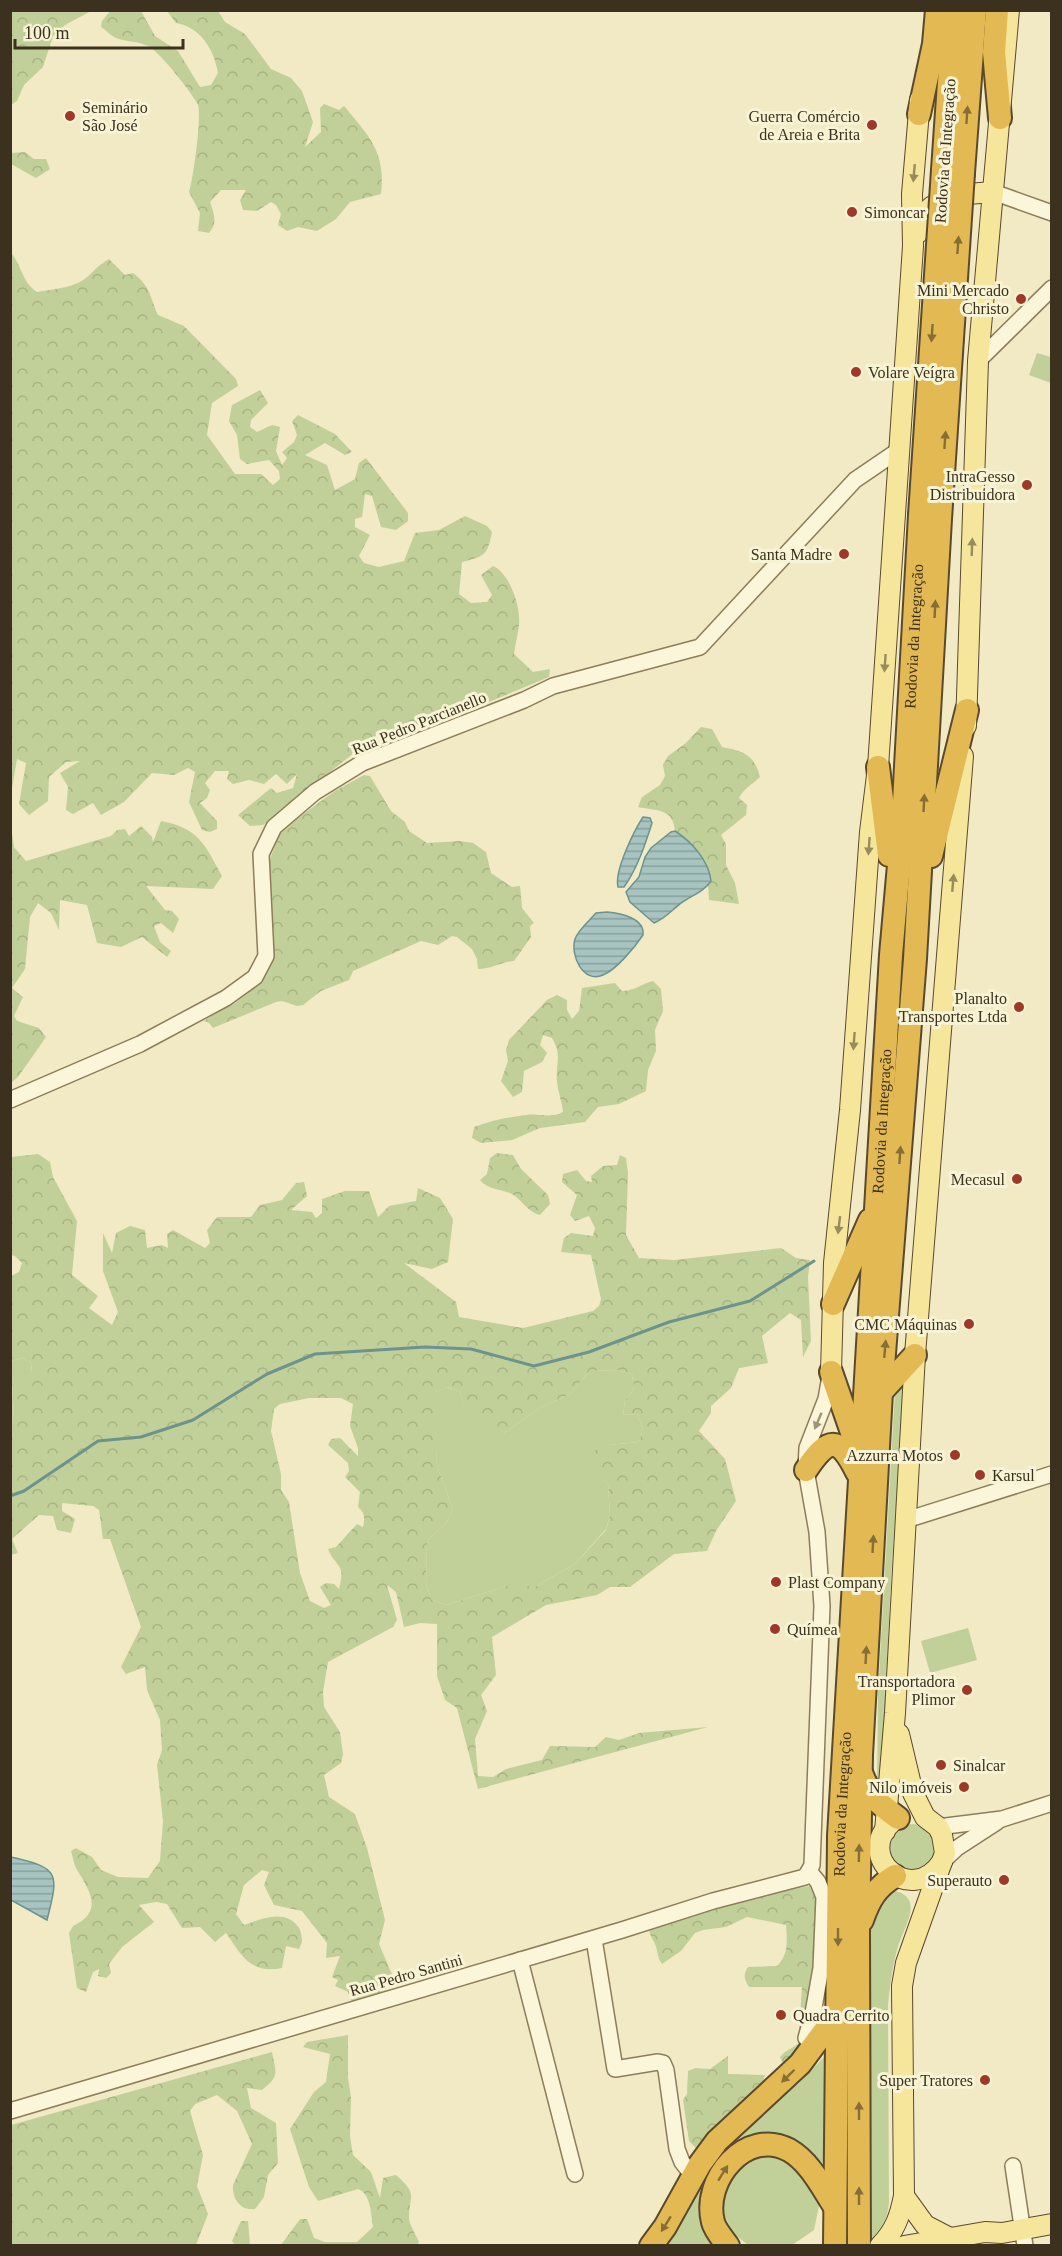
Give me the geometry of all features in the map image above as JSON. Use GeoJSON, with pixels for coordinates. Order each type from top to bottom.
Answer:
{"type":"FeatureCollection","features":[{"type":"Feature","properties":{"kind":"highway"},"geometry":{"type":"LineString","coordinates":[[919,114],[934,44],[937,10]]}},
{"type":"Feature","properties":{"kind":"highway","name":"Rodovia da Integração"},"geometry":{"type":"LineString","coordinates":[[835,2239],[839,1836],[891,955],[930,517],[953,172],[954,10]]}},
{"type":"Feature","properties":{"kind":"highway","name":"Rodovia da Integração"},"geometry":{"type":"LineString","coordinates":[[953,172],[975,10]]}},
{"type":"Feature","properties":{"kind":"highway"},"geometry":{"type":"LineString","coordinates":[[997,10],[994,52],[1000,118]]}},
{"type":"Feature","properties":{"kind":"highway","name":"Rodovia da Integração"},"geometry":{"type":"LineString","coordinates":[[859,2246],[858,1933],[861,1770],[881,1392],[917,925],[930,517]]}},
{"type":"Feature","properties":{"kind":"highway"},"geometry":{"type":"LineString","coordinates":[[917,925],[930,860],[967,710]]}},
{"type":"Feature","properties":{"kind":"highway"},"geometry":{"type":"LineString","coordinates":[[878,767],[889,846],[891,955]]}},
{"type":"Feature","properties":{"kind":"highway"},"geometry":{"type":"LineString","coordinates":[[834,1304],[876,1205]]}},
{"type":"Feature","properties":{"kind":"highway"},"geometry":{"type":"LineString","coordinates":[[881,1392],[915,1355]]}},
{"type":"Feature","properties":{"kind":"highway"},"geometry":{"type":"LineString","coordinates":[[831,1372],[860,1469]]}},
{"type":"Feature","properties":{"kind":"highway"},"geometry":{"type":"LineString","coordinates":[[806,1470],[825,1446],[839,1446],[860,1469]]}},
{"type":"Feature","properties":{"kind":"highway"},"geometry":{"type":"LineString","coordinates":[[861,1770],[868,1792],[890,1819]]}},
{"type":"Feature","properties":{"kind":"highway"},"geometry":{"type":"LineString","coordinates":[[858,1933],[874,1892],[902,1878]]}},
{"type":"Feature","properties":{"kind":"highway"},"geometry":{"type":"LineString","coordinates":[[651,2246],[717,2141],[800,2064],[838,2013]]}},
{"type":"Feature","properties":{"kind":"highway"},"geometry":{"type":"LineString","coordinates":[[728,2246],[713,2223],[716,2184],[725,2168],[744,2150],[758,2145],[776,2145],[789,2151],[803,2160],[835,2207]]}},
{"type":"Feature","properties":{"kind":"main road"},"geometry":{"type":"LineString","coordinates":[[831,1372],[834,1263],[849,1110],[870,832],[878,767],[913,246],[912,194],[927,10]]}},
{"type":"Feature","properties":{"kind":"main road"},"geometry":{"type":"LineString","coordinates":[[920,1923],[921,1900],[916,1889],[887,1869],[880,1850],[881,1840],[890,1819],[915,1355],[967,710],[978,362],[1009,10]]}},
{"type":"Feature","properties":{"kind":"main road"},"geometry":{"type":"LineString","coordinates":[[913,246],[924,213],[935,204],[951,196],[993,192]]}},
{"type":"Feature","properties":{"kind":"main road"},"geometry":{"type":"LineString","coordinates":[[899,450],[911,471],[925,483],[940,486],[952,485],[964,478],[975,461]]}},
{"type":"Feature","properties":{"kind":"main road"},"geometry":{"type":"LineString","coordinates":[[880,2246],[893,2231],[904,2196],[902,1986],[906,1963],[942,1862],[945,1844],[913,1793],[895,1713]]}},
{"type":"Feature","properties":{"kind":"main road"},"geometry":{"type":"LineString","coordinates":[[890,1819],[907,1816],[931,1822]]}},
{"type":"Feature","properties":{"kind":"main road"},"geometry":{"type":"LineString","coordinates":[[902,1878],[928,1876],[942,1862]]}},
{"type":"Feature","properties":{"kind":"main road"},"geometry":{"type":"LineString","coordinates":[[904,2196],[925,2225],[956,2242]]}},
{"type":"Feature","properties":{"kind":"main road"},"geometry":{"type":"LineString","coordinates":[[904,2246],[956,2242],[985,2232],[1024,2238],[1052,2224]]}},
{"type":"Feature","properties":{"kind":"street"},"geometry":{"type":"LineString","coordinates":[[993,192],[1052,213]]}},
{"type":"Feature","properties":{"kind":"street"},"geometry":{"type":"LineString","coordinates":[[978,362],[1052,288]]}},
{"type":"Feature","properties":{"kind":"street","name":"Rua Pedro Parcianello"},"geometry":{"type":"LineString","coordinates":[[10,1100],[140,1044],[226,998],[255,977],[266,956],[266,919],[261,854],[274,827],[315,792],[362,763],[524,700],[553,686],[700,647],[855,480],[899,450]]}},
{"type":"Feature","properties":{"kind":"street"},"geometry":{"type":"LineString","coordinates":[[806,2038],[821,1968],[824,1897],[818,1882],[809,1871],[812,1865],[822,1606],[817,1532],[806,1470],[807,1448],[826,1399],[831,1372]]}},
{"type":"Feature","properties":{"kind":"street"},"geometry":{"type":"LineString","coordinates":[[906,1520],[1052,1474]]}},
{"type":"Feature","properties":{"kind":"street"},"geometry":{"type":"LineString","coordinates":[[942,1862],[957,1848],[1002,1819],[1052,1803]]}},
{"type":"Feature","properties":{"kind":"street"},"geometry":{"type":"LineString","coordinates":[[931,1822],[1002,1819]]}},
{"type":"Feature","properties":{"kind":"street","name":"Rua Pedro Santini"},"geometry":{"type":"LineString","coordinates":[[10,2111],[594,1939],[713,1901],[805,1876],[809,1871]]}},
{"type":"Feature","properties":{"kind":"street"},"geometry":{"type":"LineString","coordinates":[[594,1939],[615,2069],[663,2063],[666,2070],[677,2149],[682,2162],[693,2176]]}},
{"type":"Feature","properties":{"kind":"street"},"geometry":{"type":"LineString","coordinates":[[520,1960],[575,2174]]}},
{"type":"Feature","properties":{"kind":"street"},"geometry":{"type":"LineString","coordinates":[[1013,2166],[1024,2238]]}},
{"type":"Feature","properties":{"kind":"green space"},"geometry":{"type":"Polygon","coordinates":[[[111,10],[141,11],[155,36],[178,51],[200,87],[211,85],[218,73],[213,56],[199,34],[185,25],[176,23],[167,11],[218,11],[225,22],[245,34],[271,69],[291,78],[302,91],[313,122],[305,147],[321,132],[320,108],[324,104],[339,110],[344,106],[374,146],[381,167],[381,194],[350,202],[336,219],[317,231],[298,227],[287,231],[278,225],[281,214],[276,205],[271,202],[257,211],[243,210],[240,200],[246,190],[221,190],[210,202],[214,218],[212,229],[209,233],[198,231],[200,213],[189,192],[198,134],[198,105],[175,73],[153,50],[144,44],[116,38],[101,27],[102,21],[111,10]]]}},
{"type":"Feature","properties":{"kind":"green space"},"geometry":{"type":"Polygon","coordinates":[[[10,11],[91,11],[65,25],[53,36],[43,67],[24,85],[17,101],[11,105],[10,11]]]}},
{"type":"Feature","properties":{"kind":"green space"},"geometry":{"type":"Polygon","coordinates":[[[25,152],[34,159],[46,159],[50,169],[36,178],[11,164],[11,153],[25,152]]]}},
{"type":"Feature","properties":{"kind":"green space"},"geometry":{"type":"Polygon","coordinates":[[[11,253],[25,279],[37,292],[76,284],[109,259],[125,275],[133,273],[139,278],[149,292],[158,315],[184,326],[236,379],[238,386],[212,403],[207,435],[235,474],[261,474],[273,485],[280,479],[279,471],[269,460],[247,464],[240,459],[237,435],[229,421],[232,405],[260,390],[268,403],[251,420],[250,427],[257,432],[272,425],[280,427],[276,451],[282,465],[287,458],[282,452],[294,442],[297,435],[292,421],[298,415],[335,434],[352,452],[345,455],[325,443],[305,455],[327,465],[335,490],[355,479],[359,463],[366,458],[408,513],[408,521],[396,530],[381,527],[372,496],[365,494],[362,517],[355,519],[355,527],[370,535],[359,556],[364,563],[379,567],[404,561],[415,533],[439,530],[465,516],[487,526],[492,532],[484,554],[462,562],[459,594],[471,603],[487,602],[492,595],[481,575],[493,566],[499,570],[509,583],[518,610],[519,625],[514,654],[533,672],[550,669],[549,677],[458,715],[378,734],[263,825],[250,826],[238,815],[271,788],[277,793],[293,788],[297,774],[287,784],[276,774],[264,784],[249,780],[233,784],[227,779],[229,771],[215,771],[205,783],[210,790],[207,798],[200,803],[217,821],[217,829],[210,832],[202,830],[189,802],[195,772],[188,768],[174,775],[152,773],[124,802],[101,815],[93,803],[73,814],[66,810],[68,787],[60,773],[80,761],[66,762],[49,777],[48,801],[29,815],[19,804],[26,763],[17,759],[11,794],[11,253]]]}},
{"type":"Feature","properties":{"kind":"green space"},"geometry":{"type":"Polygon","coordinates":[[[1037,353],[1051,357],[1051,383],[1029,375],[1037,353]]]}},
{"type":"Feature","properties":{"kind":"green space"},"geometry":{"type":"Polygon","coordinates":[[[701,727],[712,729],[722,747],[742,752],[751,758],[760,777],[739,798],[747,805],[746,815],[721,835],[726,844],[726,865],[735,883],[739,904],[709,900],[708,885],[711,881],[684,837],[675,831],[671,818],[658,810],[638,807],[642,797],[660,785],[665,776],[663,765],[668,756],[686,743],[701,727]]]}},
{"type":"Feature","properties":{"kind":"green space"},"geometry":{"type":"Polygon","coordinates":[[[364,775],[370,776],[391,811],[405,822],[409,831],[427,843],[460,841],[473,843],[486,852],[491,873],[512,887],[520,886],[522,908],[534,923],[530,926],[531,937],[514,961],[478,969],[477,959],[472,949],[457,937],[452,936],[438,945],[421,941],[353,971],[349,980],[321,991],[303,1005],[276,1002],[213,1028],[204,1021],[221,1009],[234,1004],[261,983],[271,957],[272,927],[267,874],[281,830],[335,791],[364,775]]]}},
{"type":"Feature","properties":{"kind":"green space"},"geometry":{"type":"Polygon","coordinates":[[[161,821],[193,833],[205,847],[222,876],[213,889],[146,886],[165,910],[172,911],[179,919],[173,933],[161,923],[154,926],[160,942],[171,951],[167,957],[142,937],[121,947],[97,943],[87,905],[60,900],[59,930],[51,913],[38,903],[30,917],[25,969],[12,988],[23,997],[14,1016],[17,1021],[39,1028],[46,1037],[18,1077],[11,1083],[11,826],[14,847],[26,861],[111,836],[117,830],[125,829],[129,836],[141,826],[152,837],[153,842],[161,821]]]}},
{"type":"Feature","properties":{"kind":"green space"},"geometry":{"type":"Polygon","coordinates":[[[653,981],[661,989],[663,1011],[655,1030],[656,1051],[648,1070],[646,1091],[619,1104],[598,1107],[585,1122],[540,1128],[512,1140],[481,1143],[472,1138],[474,1127],[487,1123],[519,1116],[554,1115],[563,1112],[557,1082],[557,1050],[552,1038],[543,1035],[540,1045],[547,1053],[542,1062],[524,1071],[522,1092],[513,1097],[501,1081],[508,1061],[506,1050],[509,1040],[547,1000],[557,995],[567,1000],[567,1010],[572,1019],[579,1011],[582,988],[615,983],[622,991],[626,991],[653,981]]]}},
{"type":"Feature","properties":{"kind":"green space"},"geometry":{"type":"Polygon","coordinates":[[[497,1153],[513,1155],[521,1169],[548,1195],[550,1204],[540,1215],[510,1193],[490,1187],[480,1180],[487,1174],[490,1158],[497,1153]]]}},
{"type":"Feature","properties":{"kind":"green space"},"geometry":{"type":"Polygon","coordinates":[[[38,1154],[50,1162],[53,1177],[77,1221],[72,1275],[98,1296],[89,1308],[112,1325],[118,1312],[103,1271],[103,1233],[112,1253],[116,1233],[130,1226],[145,1230],[147,1248],[162,1245],[168,1248],[167,1234],[173,1230],[205,1248],[210,1243],[207,1230],[217,1217],[251,1217],[260,1205],[282,1200],[296,1183],[304,1182],[307,1196],[291,1210],[312,1212],[316,1218],[322,1213],[322,1199],[345,1191],[369,1191],[378,1217],[389,1206],[416,1201],[418,1188],[440,1198],[453,1219],[448,1262],[432,1269],[404,1263],[456,1302],[459,1317],[523,1328],[593,1311],[599,1306],[601,1299],[591,1255],[561,1252],[564,1238],[571,1233],[593,1236],[595,1228],[589,1216],[575,1221],[570,1215],[577,1195],[562,1182],[563,1174],[577,1170],[586,1181],[592,1182],[591,1176],[603,1166],[617,1165],[620,1155],[626,1158],[628,1173],[626,1235],[639,1258],[674,1260],[781,1248],[796,1258],[810,1260],[808,1277],[811,1341],[803,1357],[801,1320],[790,1313],[762,1336],[768,1363],[739,1368],[731,1388],[711,1406],[711,1413],[699,1431],[725,1459],[736,1501],[716,1531],[707,1551],[674,1554],[630,1587],[610,1587],[597,1595],[546,1605],[492,1637],[496,1675],[481,1695],[487,1711],[475,1739],[478,1776],[493,1777],[506,1769],[542,1760],[550,1746],[595,1747],[606,1737],[619,1740],[639,1733],[708,1727],[478,1789],[457,1708],[445,1700],[437,1676],[437,1624],[420,1623],[404,1627],[396,1592],[387,1585],[397,1620],[393,1627],[328,1662],[323,1692],[324,1707],[340,1732],[343,1754],[341,1763],[324,1775],[329,1797],[355,1814],[367,1848],[385,1920],[379,1944],[394,1979],[386,1990],[353,2005],[348,1992],[335,1986],[338,1980],[332,1977],[340,1956],[326,1958],[327,1943],[302,1911],[274,1905],[264,1885],[269,1872],[262,1870],[244,1885],[236,1914],[244,1925],[273,1917],[287,1918],[294,1922],[299,1928],[302,1942],[299,1949],[286,1946],[282,1968],[254,1966],[242,1956],[226,1933],[215,1942],[200,1927],[182,1928],[167,1904],[156,1902],[139,1905],[154,1922],[122,1947],[109,1964],[111,1973],[106,1978],[98,1976],[99,1969],[93,1972],[86,1992],[77,1988],[69,1933],[73,1926],[88,1914],[91,1901],[90,1894],[75,1866],[71,1851],[76,1848],[92,1857],[101,1870],[118,1877],[148,1878],[160,1861],[163,1821],[157,1765],[162,1750],[160,1720],[147,1690],[145,1667],[126,1674],[121,1667],[141,1627],[110,1539],[103,1539],[99,1510],[93,1506],[62,1503],[62,1511],[75,1519],[71,1533],[57,1530],[53,1516],[39,1515],[12,1539],[18,1553],[11,1555],[10,1424],[14,1421],[12,1379],[21,1373],[32,1372],[31,1363],[22,1358],[11,1361],[11,1276],[19,1272],[22,1263],[11,1255],[11,1157],[38,1154]],[[618,1370],[590,1371],[569,1395],[541,1407],[504,1433],[489,1432],[488,1418],[474,1418],[464,1407],[460,1392],[447,1387],[434,1393],[437,1466],[453,1509],[447,1522],[427,1541],[426,1585],[432,1600],[447,1605],[506,1586],[536,1586],[575,1564],[606,1530],[610,1515],[608,1484],[585,1464],[594,1451],[608,1445],[639,1442],[643,1428],[637,1414],[623,1415],[625,1401],[634,1389],[632,1374],[618,1370]],[[309,1398],[280,1404],[274,1409],[271,1431],[281,1474],[281,1490],[289,1502],[300,1573],[310,1601],[324,1608],[331,1605],[320,1587],[326,1583],[334,1584],[339,1589],[342,1574],[328,1549],[336,1547],[357,1524],[363,1527],[364,1518],[358,1507],[360,1492],[345,1477],[349,1471],[348,1463],[328,1445],[331,1439],[340,1438],[358,1456],[358,1448],[350,1426],[353,1404],[341,1398],[309,1398]]]}},
{"type":"Feature","properties":{"kind":"green space"},"geometry":{"type":"Polygon","coordinates":[[[22,1358],[31,1363],[32,1373],[12,1379],[14,1421],[11,1424],[11,1361],[22,1358]]]}},
{"type":"Feature","properties":{"kind":"green space"},"geometry":{"type":"Polygon","coordinates":[[[618,1370],[632,1374],[634,1389],[625,1401],[623,1415],[637,1414],[643,1428],[639,1442],[608,1445],[586,1463],[608,1484],[610,1515],[606,1529],[575,1564],[536,1586],[506,1586],[447,1605],[432,1600],[426,1585],[427,1541],[447,1522],[453,1509],[437,1466],[433,1393],[447,1387],[460,1392],[464,1406],[488,1417],[504,1433],[541,1407],[569,1395],[590,1371],[618,1370]]]}},
{"type":"Feature","properties":{"kind":"green space"},"geometry":{"type":"Polygon","coordinates":[[[905,1375],[891,1579],[881,1791],[877,1787],[878,1694],[895,1390],[905,1375]]]}},
{"type":"Feature","properties":{"kind":"green space"},"geometry":{"type":"Polygon","coordinates":[[[968,1628],[977,1660],[930,1673],[921,1641],[968,1628]]]}},
{"type":"Feature","properties":{"kind":"green space"},"geometry":{"type":"Polygon","coordinates":[[[910,1824],[924,1826],[932,1832],[936,1842],[937,1856],[917,1873],[900,1869],[890,1849],[891,1838],[895,1833],[910,1824]]]}},
{"type":"Feature","properties":{"kind":"green space"},"geometry":{"type":"Polygon","coordinates":[[[810,1886],[818,1897],[813,1974],[805,2020],[818,2021],[791,2061],[782,2062],[780,2057],[798,2044],[802,1987],[749,1987],[745,1975],[748,1967],[777,1966],[784,1957],[786,1925],[747,1917],[726,1927],[703,1930],[695,1933],[681,1951],[662,1964],[649,1930],[651,1924],[746,1898],[810,1886]]]}},
{"type":"Feature","properties":{"kind":"green space"},"geometry":{"type":"Polygon","coordinates":[[[882,1889],[897,1891],[906,1896],[910,1903],[910,1911],[895,1957],[888,2005],[889,2203],[884,2224],[872,2241],[870,1909],[882,1889]]]}},
{"type":"Feature","properties":{"kind":"green space"},"geometry":{"type":"Polygon","coordinates":[[[348,2035],[350,2136],[353,2155],[371,2172],[380,2198],[383,2178],[396,2175],[408,2187],[411,2196],[409,2219],[419,2242],[417,2245],[281,2245],[300,2219],[307,2219],[314,2238],[325,2242],[357,2242],[373,2227],[368,2200],[366,2195],[358,2189],[318,2201],[309,2187],[290,2129],[314,2092],[326,2082],[330,2054],[303,2047],[307,2042],[348,2035]]]}},
{"type":"Feature","properties":{"kind":"green space"},"geometry":{"type":"Polygon","coordinates":[[[272,2052],[275,2074],[272,2081],[262,2090],[247,2088],[251,2108],[276,2123],[278,2163],[268,2175],[264,2197],[255,2209],[241,2206],[233,2190],[233,2185],[252,2144],[237,2111],[217,2095],[195,2104],[190,2111],[203,2155],[197,2186],[208,2214],[196,2245],[11,2245],[11,2125],[272,2052]]]}},
{"type":"Feature","properties":{"kind":"green space"},"geometry":{"type":"Polygon","coordinates":[[[728,2056],[728,2074],[765,2075],[761,2089],[711,2139],[696,2148],[689,2141],[683,2100],[687,2094],[688,2071],[695,2068],[710,2069],[728,2056]]]}},
{"type":"Feature","properties":{"kind":"green space"},"geometry":{"type":"Polygon","coordinates":[[[824,2057],[826,2165],[800,2146],[755,2138],[728,2149],[712,2166],[702,2194],[717,2245],[657,2246],[718,2150],[778,2098],[798,2084],[824,2057]]]}},
{"type":"Feature","properties":{"kind":"green space"},"geometry":{"type":"Polygon","coordinates":[[[754,2155],[780,2156],[808,2176],[820,2201],[814,2230],[792,2245],[748,2245],[734,2234],[724,2215],[724,2192],[737,2168],[754,2155]]]}},
{"type":"Feature","properties":{"kind":"green space"},"geometry":{"type":"Polygon","coordinates":[[[241,2221],[248,2221],[250,2245],[235,2245],[232,2241],[241,2221]]]}},
{"type":"Feature","properties":{"kind":"water"},"geometry":{"type":"Polygon","coordinates":[[[643,817],[650,818],[652,823],[637,865],[624,887],[618,887],[622,862],[643,817]]]}},
{"type":"Feature","properties":{"kind":"water"},"geometry":{"type":"Polygon","coordinates":[[[675,831],[699,853],[707,866],[711,881],[702,890],[654,923],[630,902],[626,892],[639,877],[645,857],[651,848],[675,831]]]}},
{"type":"Feature","properties":{"kind":"water"},"geometry":{"type":"Polygon","coordinates":[[[596,913],[625,915],[636,921],[643,929],[643,935],[614,968],[596,977],[584,972],[576,960],[575,939],[596,913]]]}},
{"type":"Feature","properties":{"kind":"water"},"geometry":{"type":"Polygon","coordinates":[[[11,1857],[39,1865],[52,1875],[53,1892],[47,1920],[11,1900],[11,1857]]]}},
{"type":"Feature","properties":{"kind":"waterway"},"geometry":{"type":"LineString","coordinates":[[10,1496],[24,1491],[98,1441],[141,1437],[193,1420],[267,1374],[315,1354],[425,1347],[471,1349],[534,1366],[589,1352],[669,1322],[750,1301],[814,1261]]}},
{"type":"Feature","properties":{"kind":"place","name":"Seminário São José"},"geometry":{"type":"Point","coordinates":[70,116]}},
{"type":"Feature","properties":{"kind":"place","name":"Guerra Comércio de Areia e Brita"},"geometry":{"type":"Point","coordinates":[872,125]}},
{"type":"Feature","properties":{"kind":"place","name":"Simoncar"},"geometry":{"type":"Point","coordinates":[852,212]}},
{"type":"Feature","properties":{"kind":"place","name":"Mini Mercado Christo"},"geometry":{"type":"Point","coordinates":[1021,299]}},
{"type":"Feature","properties":{"kind":"place","name":"Volare Veígra"},"geometry":{"type":"Point","coordinates":[856,372]}},
{"type":"Feature","properties":{"kind":"place","name":"IntraGesso Distribuidora"},"geometry":{"type":"Point","coordinates":[1027,485]}},
{"type":"Feature","properties":{"kind":"place","name":"Santa Madre"},"geometry":{"type":"Point","coordinates":[844,554]}},
{"type":"Feature","properties":{"kind":"place","name":"Planalto Transportes Ltda"},"geometry":{"type":"Point","coordinates":[1019,1007]}},
{"type":"Feature","properties":{"kind":"place","name":"Mecasul"},"geometry":{"type":"Point","coordinates":[1017,1179]}},
{"type":"Feature","properties":{"kind":"place","name":"CMC Máquinas"},"geometry":{"type":"Point","coordinates":[969,1324]}},
{"type":"Feature","properties":{"kind":"place","name":"Azzurra Motos"},"geometry":{"type":"Point","coordinates":[955,1455]}},
{"type":"Feature","properties":{"kind":"place","name":"Karsul"},"geometry":{"type":"Point","coordinates":[980,1475]}},
{"type":"Feature","properties":{"kind":"place","name":"Plast Company"},"geometry":{"type":"Point","coordinates":[776,1582]}},
{"type":"Feature","properties":{"kind":"place","name":"Químea"},"geometry":{"type":"Point","coordinates":[775,1629]}},
{"type":"Feature","properties":{"kind":"place","name":"Transportadora Plimor"},"geometry":{"type":"Point","coordinates":[967,1690]}},
{"type":"Feature","properties":{"kind":"place","name":"Sinalcar"},"geometry":{"type":"Point","coordinates":[941,1765]}},
{"type":"Feature","properties":{"kind":"place","name":"Nilo imóveis"},"geometry":{"type":"Point","coordinates":[964,1787]}},
{"type":"Feature","properties":{"kind":"place","name":"Superauto"},"geometry":{"type":"Point","coordinates":[1004,1880]}},
{"type":"Feature","properties":{"kind":"place","name":"Quadra Cerrito"},"geometry":{"type":"Point","coordinates":[781,2015]}},
{"type":"Feature","properties":{"kind":"place","name":"Super Tratores"},"geometry":{"type":"Point","coordinates":[985,2080]}}]}
